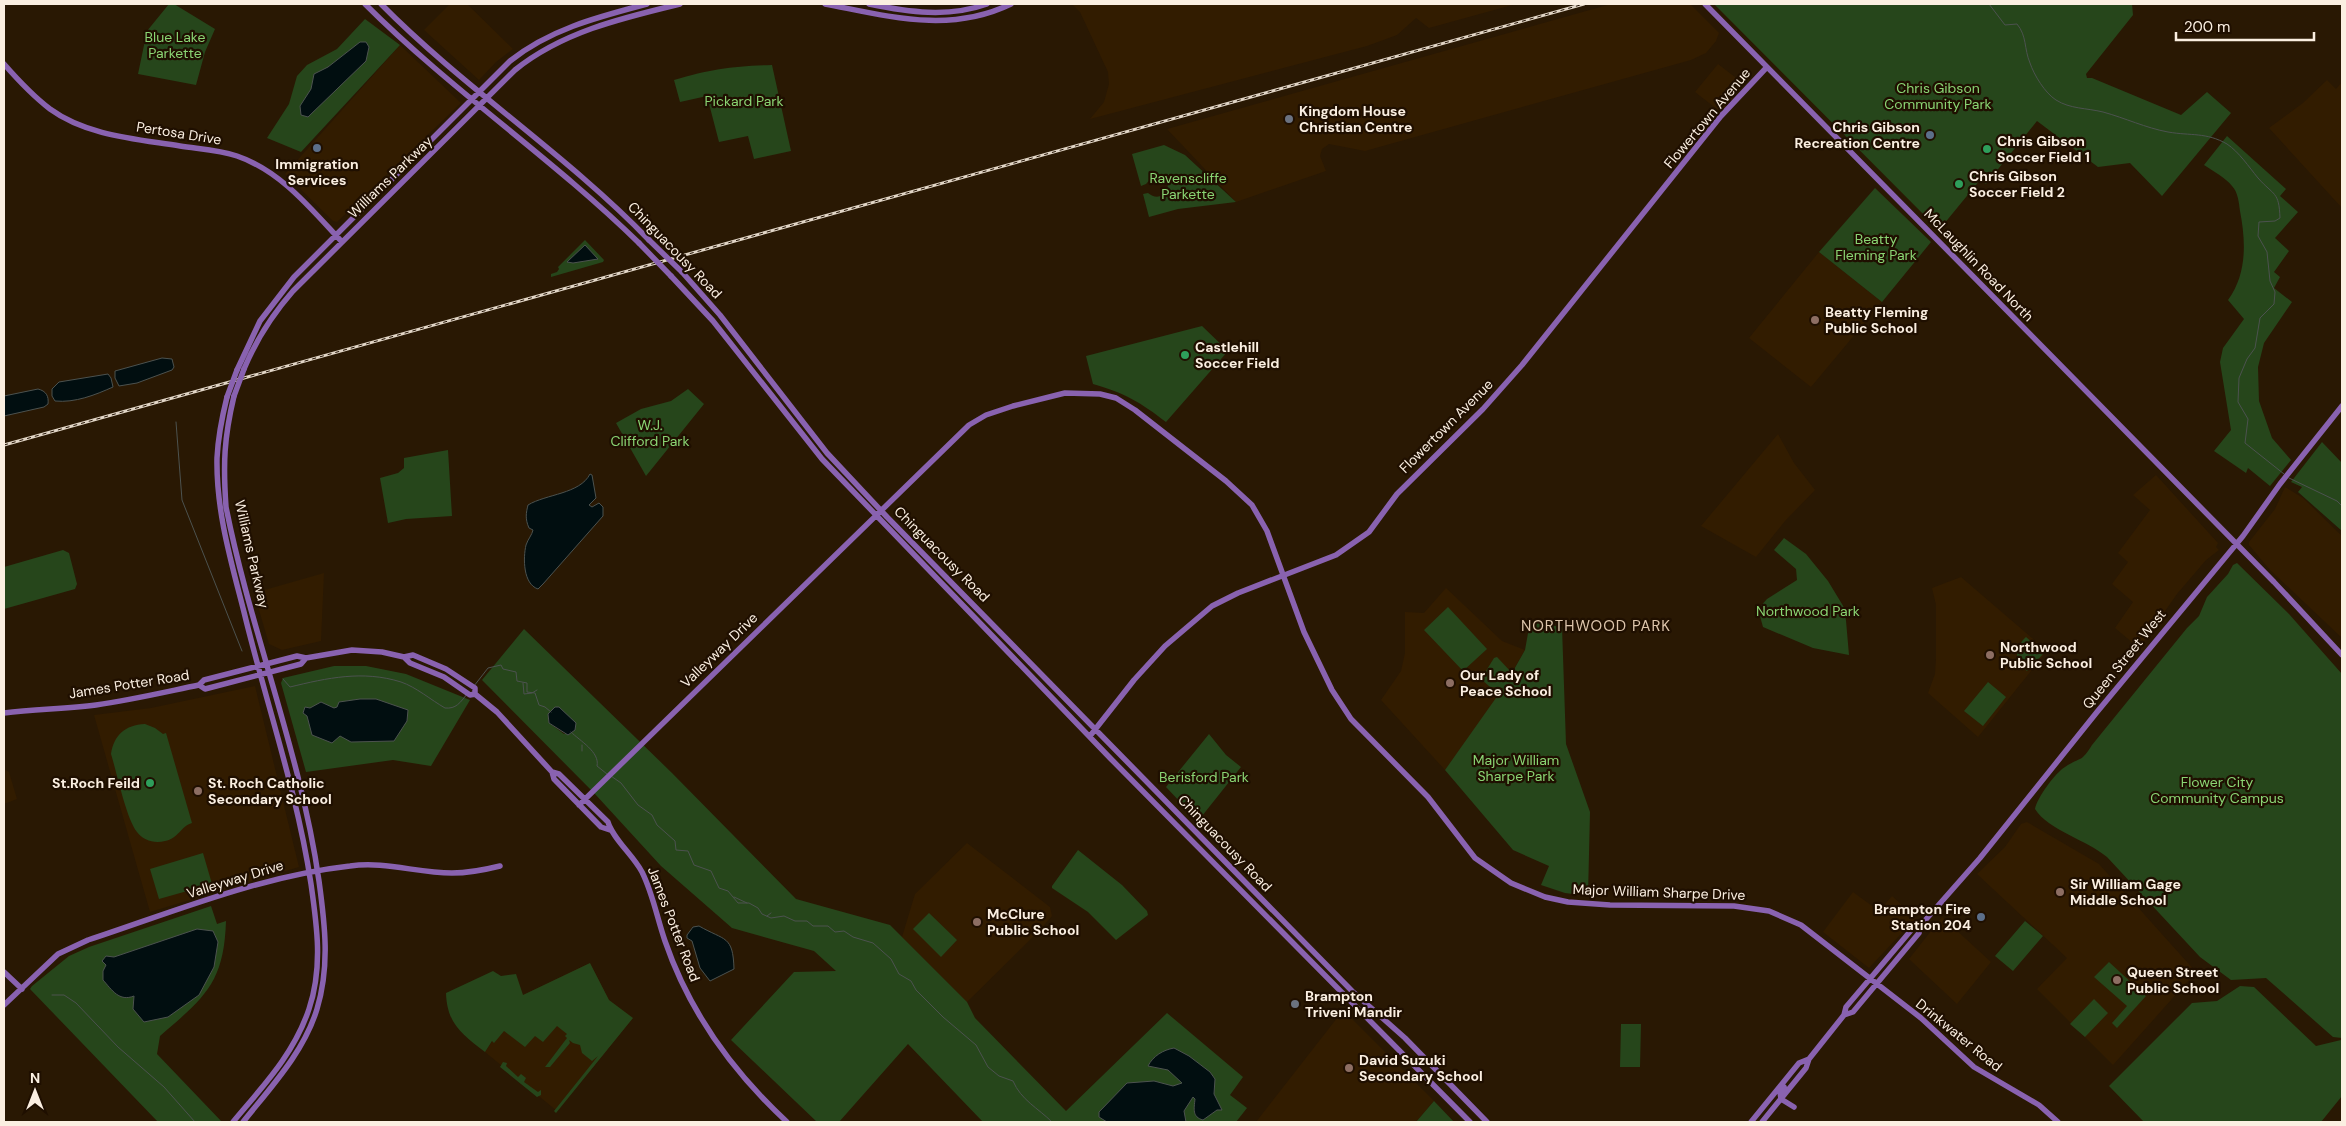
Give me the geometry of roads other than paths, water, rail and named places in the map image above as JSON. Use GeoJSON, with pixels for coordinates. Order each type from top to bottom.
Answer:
{"type":"FeatureCollection","features":[{"type":"Feature","properties":{"kind":"main road","name":"Chinguacousy Road"},"geometry":{"type":"LineString","coordinates":[[365,4],[430,66],[600,204],[713,321],[822,459],[880,514],[1096,729],[1352,991],[1405,1038],[1487,1122]]}},
{"type":"Feature","properties":{"kind":"main road","name":"Chinguacousy Road"},"geometry":{"type":"LineString","coordinates":[[382,4],[431,52],[587,182],[682,272],[720,315],[827,453],[880,514],[1090,736],[1470,1122]]}},
{"type":"Feature","properties":{"kind":"main road","name":"Williams Parkway"},"geometry":{"type":"LineString","coordinates":[[233,1122],[283,1062],[297,1038],[311,1003],[318,973],[319,948],[309,871],[294,798],[257,667],[226,542],[218,500],[217,456],[226,398],[252,334],[294,276],[473,100],[510,61],[546,38],[592,19],[647,4]]}},
{"type":"Feature","properties":{"kind":"main road","name":"Williams Parkway"},"geometry":{"type":"LineString","coordinates":[[243,1122],[288,1066],[302,1044],[317,1009],[325,977],[326,943],[309,824],[226,507],[223,456],[226,429],[234,396],[244,369],[261,334],[282,304],[342,242],[487,100],[503,80],[529,58],[566,38],[610,23],[680,4]]}},
{"type":"Feature","properties":{"kind":"main road"},"geometry":{"type":"LineString","coordinates":[[825,4],[925,22],[964,19],[1011,4]]}},
{"type":"Feature","properties":{"kind":"main road"},"geometry":{"type":"LineString","coordinates":[[869,4],[925,13],[959,10],[987,4]]}},
{"type":"Feature","properties":{"kind":"main road","name":"McLaughlin Road North"},"geometry":{"type":"LineString","coordinates":[[1705,4],[2236,544],[2342,655]]}},
{"type":"Feature","properties":{"kind":"main road","name":"Pertosa Drive"},"geometry":{"type":"LineString","coordinates":[[4,64],[37,99],[65,119],[81,126],[117,136],[236,156],[259,166],[294,192],[342,242]]}},
{"type":"Feature","properties":{"kind":"main road","name":"Flowertown Avenue"},"geometry":{"type":"LineString","coordinates":[[1090,736],[1134,680],[1183,629],[1212,606],[1283,575],[1336,555],[1369,532],[1397,494],[1483,409],[1522,366],[1721,116],[1767,67]]}},
{"type":"Feature","properties":{"kind":"main road","name":"Major William Sharpe Drive"},"geometry":{"type":"LineString","coordinates":[[880,514],[945,446],[969,425],[986,415],[1058,394],[1100,394],[1116,398],[1135,410],[1226,481],[1252,506],[1267,531],[1317,661],[1352,719],[1431,801],[1476,858],[1511,883],[1544,897],[1568,902],[1610,905],[1734,906],[1769,911],[1802,925],[1870,979]]}},
{"type":"Feature","properties":{"kind":"main road","name":"Queen Street West"},"geometry":{"type":"LineString","coordinates":[[1844,1015],[1853,1012],[1877,985],[1919,933],[1921,925],[1980,858],[2258,517],[2283,480],[2342,406]]}},
{"type":"Feature","properties":{"kind":"main road","name":"Valleyway Drive"},"geometry":{"type":"LineString","coordinates":[[580,805],[622,762],[880,514]]}},
{"type":"Feature","properties":{"kind":"main road","name":"James Potter Road"},"geometry":{"type":"LineString","coordinates":[[4,713],[97,704],[199,685],[204,680],[297,656],[306,658],[352,650],[382,652],[404,657],[413,656],[459,677],[475,688],[476,694],[497,712],[552,772],[554,779],[601,827],[610,830]]}},
{"type":"Feature","properties":{"kind":"main road","name":"James Potter Road"},"geometry":{"type":"LineString","coordinates":[[404,657],[410,663],[433,671],[454,683],[470,695],[476,694]]}},
{"type":"Feature","properties":{"kind":"main road","name":"James Potter Road"},"geometry":{"type":"LineString","coordinates":[[199,685],[205,689],[260,676],[300,664],[306,658]]}},
{"type":"Feature","properties":{"kind":"main road","name":"James Potter Road"},"geometry":{"type":"LineString","coordinates":[[552,772],[559,774],[608,822],[610,830],[627,849],[641,871],[665,942],[708,1031],[767,1103],[787,1122]]}},
{"type":"Feature","properties":{"kind":"main road","name":"Valleyway Drive"},"geometry":{"type":"LineString","coordinates":[[4,1005],[58,954],[88,940],[285,876],[364,864],[390,865],[451,873],[479,872],[500,866]]}},
{"type":"Feature","properties":{"kind":"main road","name":"Queen Street West"},"geometry":{"type":"LineString","coordinates":[[1762,1122],[1798,1078],[1810,1059],[1844,1015],[1846,1007],[1913,928],[1921,925]]}},
{"type":"Feature","properties":{"kind":"main road"},"geometry":{"type":"LineString","coordinates":[[4,972],[22,989]]}},
{"type":"Feature","properties":{"kind":"main road","name":"Drinkwater Road"},"geometry":{"type":"LineString","coordinates":[[1870,979],[1921,1018],[1974,1067],[2001,1085],[2039,1105],[2058,1122]]}},
{"type":"Feature","properties":{"kind":"main road"},"geometry":{"type":"LineString","coordinates":[[1751,1122],[1799,1063],[1810,1059]]}},
{"type":"Feature","properties":{"kind":"main road"},"geometry":{"type":"LineString","coordinates":[[1798,1078],[1789,1091],[1794,1106],[1781,1099],[1780,1092],[1800,1067],[1799,1063]]}},
{"type":"Feature","properties":{"kind":"waterway"},"geometry":{"type":"LineString","coordinates":[[1989,4],[2005,25],[2017,24],[2024,38],[2028,58],[2034,73],[2044,88],[2056,100],[2067,105],[2103,112],[2160,130],[2205,136],[2219,140],[2236,151],[2277,198],[2280,218],[2275,221],[2259,222],[2258,236],[2267,252],[2270,281],[2275,292],[2274,304],[2260,318],[2255,348],[2247,359],[2239,378],[2238,402],[2248,419],[2245,443],[2284,474]]}},
{"type":"Feature","properties":{"kind":"waterway"},"geometry":{"type":"LineString","coordinates":[[176,422],[182,500],[242,651]]}},
{"type":"Feature","properties":{"kind":"waterway"},"geometry":{"type":"LineString","coordinates":[[2289,478],[2337,501],[2342,506]]}},
{"type":"Feature","properties":{"kind":"waterway"},"geometry":{"type":"LineString","coordinates":[[474,686],[488,668],[501,665],[503,669],[516,672],[517,681],[527,683],[527,692],[535,693],[539,705],[551,712]]}},
{"type":"Feature","properties":{"kind":"waterway"},"geometry":{"type":"LineString","coordinates":[[283,679],[290,687],[331,678],[359,676],[387,678],[412,687],[445,708],[460,703],[467,694]]}},
{"type":"Feature","properties":{"kind":"waterway"},"geometry":{"type":"LineString","coordinates":[[523,683],[524,694],[537,690]]}},
{"type":"Feature","properties":{"kind":"waterway"},"geometry":{"type":"LineString","coordinates":[[571,732],[592,751],[597,761],[597,766],[607,774]]}},
{"type":"Feature","properties":{"kind":"waterway"},"geometry":{"type":"LineString","coordinates":[[582,745],[582,751]]}},
{"type":"Feature","properties":{"kind":"waterway"},"geometry":{"type":"LineString","coordinates":[[611,776],[621,783],[638,805],[652,815],[657,825],[675,841],[676,850],[688,851],[694,865],[711,871],[719,888],[728,891],[738,903],[749,903],[758,908],[762,914],[771,918],[784,916],[795,921],[807,921],[813,926],[828,926],[835,932],[844,931],[853,937],[873,943],[891,959],[899,974],[911,981],[916,990],[943,1017],[976,1045],[988,1067],[999,1076],[1013,1081],[1025,1099],[1052,1122]]}},
{"type":"Feature","properties":{"kind":"waterway"},"geometry":{"type":"LineString","coordinates":[[734,897],[747,903]]}},
{"type":"Feature","properties":{"kind":"waterway"},"geometry":{"type":"LineString","coordinates":[[767,916],[771,913]]}},
{"type":"Feature","properties":{"kind":"waterway"},"geometry":{"type":"LineString","coordinates":[[52,995],[64,995],[76,1003],[118,1047],[164,1087],[195,1122]]}},
{"type":"Feature","properties":{"kind":"railway"},"geometry":{"type":"LineString","coordinates":[[4,445],[1584,4]]}},
{"type":"Feature","properties":{"kind":"place","name":"Kingdom House Christian Centre"},"geometry":{"type":"Point","coordinates":[1289,119]}},
{"type":"Feature","properties":{"kind":"place","name":"Chris Gibson Recreation Centre"},"geometry":{"type":"Point","coordinates":[1930,135]}},
{"type":"Feature","properties":{"kind":"place","name":"Immigration Services"},"geometry":{"type":"Point","coordinates":[317,148]}},
{"type":"Feature","properties":{"kind":"place","name":"Chris Gibson Soccer Field 1"},"geometry":{"type":"Point","coordinates":[1987,149]}},
{"type":"Feature","properties":{"kind":"place","name":"Chris Gibson Soccer Field 2"},"geometry":{"type":"Point","coordinates":[1959,184]}},
{"type":"Feature","properties":{"kind":"place","name":"Beatty Fleming Public School"},"geometry":{"type":"Point","coordinates":[1815,320]}},
{"type":"Feature","properties":{"kind":"place","name":"Castlehill Soccer Field"},"geometry":{"type":"Point","coordinates":[1185,355]}},
{"type":"Feature","properties":{"kind":"place","name":"Northwood Public School"},"geometry":{"type":"Point","coordinates":[1990,655]}},
{"type":"Feature","properties":{"kind":"place","name":"Our Lady of Peace School"},"geometry":{"type":"Point","coordinates":[1450,683]}},
{"type":"Feature","properties":{"kind":"place","name":"St.Roch Feild"},"geometry":{"type":"Point","coordinates":[150,783]}},
{"type":"Feature","properties":{"kind":"place","name":"St. Roch Catholic Secondary School"},"geometry":{"type":"Point","coordinates":[198,791]}},
{"type":"Feature","properties":{"kind":"place","name":"Sir William Gage Middle School"},"geometry":{"type":"Point","coordinates":[2060,892]}},
{"type":"Feature","properties":{"kind":"place","name":"Brampton Fire Station 204"},"geometry":{"type":"Point","coordinates":[1981,917]}},
{"type":"Feature","properties":{"kind":"place","name":"McClure Public School"},"geometry":{"type":"Point","coordinates":[977,922]}},
{"type":"Feature","properties":{"kind":"place","name":"Queen Street Public School"},"geometry":{"type":"Point","coordinates":[2117,980]}},
{"type":"Feature","properties":{"kind":"place","name":"Brampton Triveni Mandir"},"geometry":{"type":"Point","coordinates":[1295,1004]}},
{"type":"Feature","properties":{"kind":"place","name":"David Suzuki Secondary School"},"geometry":{"type":"Point","coordinates":[1349,1068]}},
{"type":"Feature","properties":{"kind":"district","name":"NORTHWOOD PARK"},"geometry":{"type":"Point","coordinates":[1596,626]}},
{"type":"Feature","properties":{"kind":"park label","name":"Blue Lake Parkette"},"geometry":{"type":"Point","coordinates":[175,46]}},
{"type":"Feature","properties":{"kind":"park label","name":"Chris Gibson Community Park"},"geometry":{"type":"Point","coordinates":[1938,96]}},
{"type":"Feature","properties":{"kind":"park label","name":"Pickard Park"},"geometry":{"type":"Point","coordinates":[744,101]}},
{"type":"Feature","properties":{"kind":"park label","name":"Ravenscliffe Parkette"},"geometry":{"type":"Point","coordinates":[1188,186]}},
{"type":"Feature","properties":{"kind":"park label","name":"Beatty Fleming Park"},"geometry":{"type":"Point","coordinates":[1876,248]}},
{"type":"Feature","properties":{"kind":"park label","name":"W.J. Clifford Park"},"geometry":{"type":"Point","coordinates":[650,434]}},
{"type":"Feature","properties":{"kind":"park label","name":"Northwood Park"},"geometry":{"type":"Point","coordinates":[1808,611]}},
{"type":"Feature","properties":{"kind":"park label","name":"Major William Sharpe Park"},"geometry":{"type":"Point","coordinates":[1516,768]}},
{"type":"Feature","properties":{"kind":"park label","name":"Berisford Park"},"geometry":{"type":"Point","coordinates":[1204,777]}},
{"type":"Feature","properties":{"kind":"park label","name":"Flower City Community Campus"},"geometry":{"type":"Point","coordinates":[2217,790]}}]}
